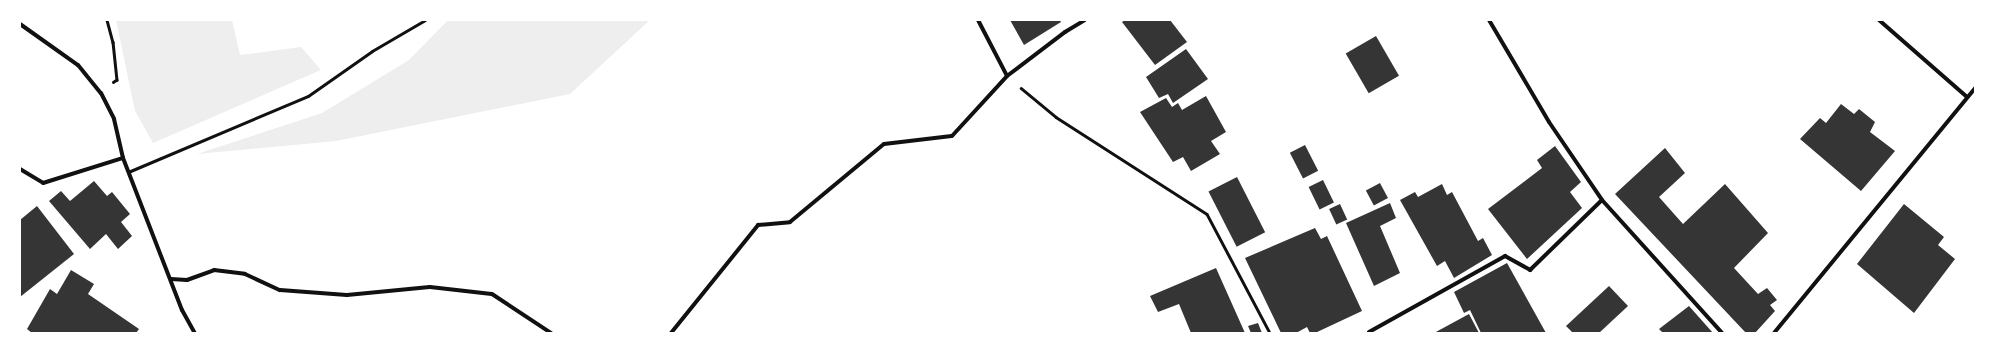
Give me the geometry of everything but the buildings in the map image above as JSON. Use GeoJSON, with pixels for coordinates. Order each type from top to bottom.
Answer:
{"type":"FeatureCollection","features":[{"type":"Feature","properties":{"kind":"street"},"geometry":{"type":"LineString","coordinates":[[978,20],[1007,76]]}},
{"type":"Feature","properties":{"kind":"street"},"geometry":{"type":"LineString","coordinates":[[670,333],[758,225],[790,222],[884,144],[952,136],[1007,76],[1065,32],[1085,20]]}},
{"type":"Feature","properties":{"kind":"street"},"geometry":{"type":"LineString","coordinates":[[1489,20],[1549,122],[1602,200],[1722,333]]}},
{"type":"Feature","properties":{"kind":"street"},"geometry":{"type":"LineString","coordinates":[[1880,20],[1967,97]]}},
{"type":"Feature","properties":{"kind":"street"},"geometry":{"type":"LineString","coordinates":[[20,24],[78,65],[101,93],[114,119],[123,158],[170,280],[182,310],[195,333]]}},
{"type":"Feature","properties":{"kind":"street"},"geometry":{"type":"LineString","coordinates":[[1774,333],[1975,88]]}},
{"type":"Feature","properties":{"kind":"street"},"geometry":{"type":"LineString","coordinates":[[20,169],[43,182],[123,158]]}},
{"type":"Feature","properties":{"kind":"street"},"geometry":{"type":"LineString","coordinates":[[1369,333],[1504,256],[1530,270],[1602,200]]}},
{"type":"Feature","properties":{"kind":"street"},"geometry":{"type":"LineString","coordinates":[[170,280],[187,280],[214,270],[245,274],[280,290],[347,295],[430,287],[492,294],[551,333]]}},
{"type":"Feature","properties":{"kind":"lane"},"geometry":{"type":"LineString","coordinates":[[128,172],[308,96],[372,51],[425,20]]}},
{"type":"Feature","properties":{"kind":"path"},"geometry":{"type":"LineString","coordinates":[[101,93],[117,80],[113,42],[107,20]]}},
{"type":"Feature","properties":{"kind":"path"},"geometry":{"type":"LineString","coordinates":[[1007,76],[1056,117],[1207,214],[1270,333]]}},
{"type":"Feature","properties":{"kind":"shaded area"},"geometry":{"type":"Polygon","coordinates":[[[116,20],[232,20],[240,55],[301,47],[321,70],[153,143],[135,111],[116,20]]]}},
{"type":"Feature","properties":{"kind":"shaded area"},"geometry":{"type":"Polygon","coordinates":[[[448,20],[650,20],[570,94],[336,141],[197,154],[322,113],[409,60],[448,20]]]}}]}
